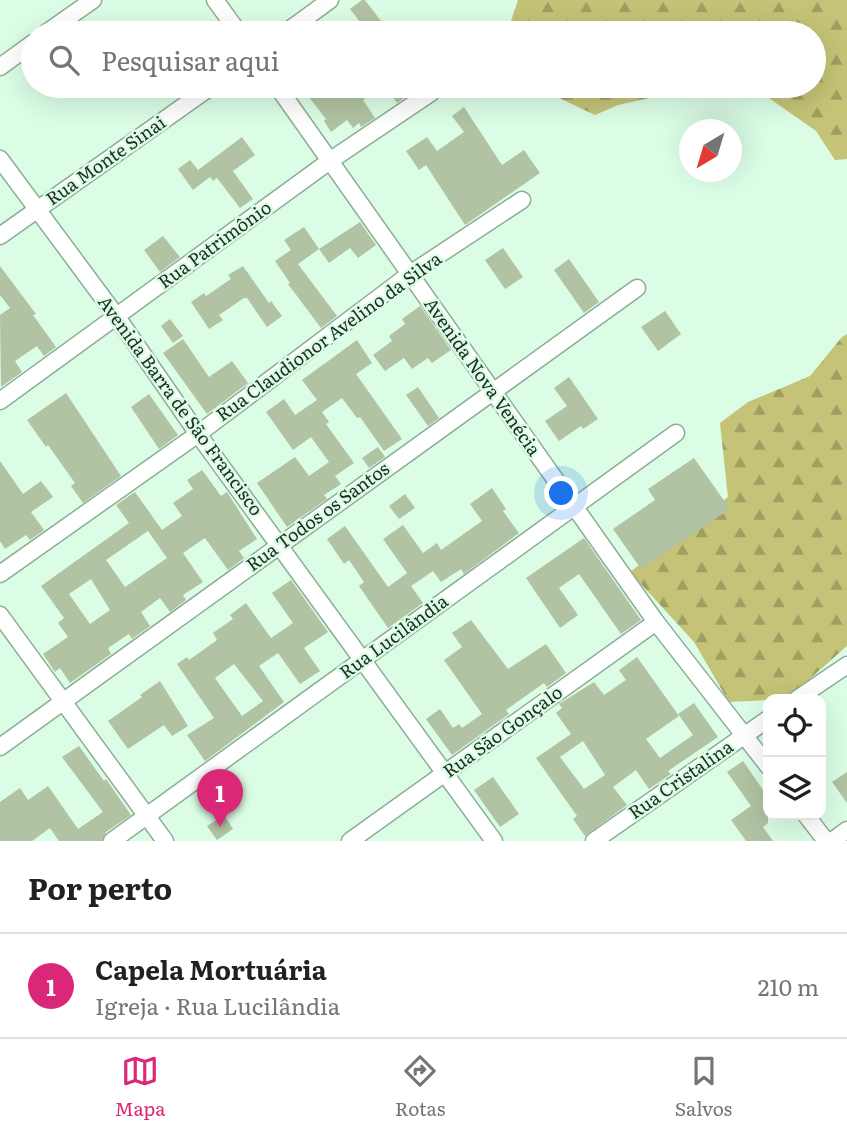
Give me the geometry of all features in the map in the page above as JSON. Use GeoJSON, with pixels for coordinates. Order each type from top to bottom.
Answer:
{"type":"FeatureCollection","features":[{"type":"Feature","properties":{"kind":"street"},"geometry":{"type":"LineString","coordinates":[[63,21],[93,0]]}},
{"type":"Feature","properties":{"kind":"street"},"geometry":{"type":"LineString","coordinates":[[215,0],[230,21]]}},
{"type":"Feature","properties":{"kind":"street"},"geometry":{"type":"LineString","coordinates":[[301,21],[330,0]]}},
{"type":"Feature","properties":{"kind":"street"},"geometry":{"type":"LineString","coordinates":[[0,67],[21,52]]}},
{"type":"Feature","properties":{"kind":"street","name":"Rua Monte Sinai"},"geometry":{"type":"LineString","coordinates":[[0,236],[195,98]]}},
{"type":"Feature","properties":{"kind":"street","name":"Avenida Nova Venécia"},"geometry":{"type":"LineString","coordinates":[[286,98],[656,622],[763,760]]}},
{"type":"Feature","properties":{"kind":"street","name":"Rua Patrimônio"},"geometry":{"type":"LineString","coordinates":[[0,401],[331,160],[423,98]]}},
{"type":"Feature","properties":{"kind":"street","name":"Avenida Barra de São Francisco"},"geometry":{"type":"LineString","coordinates":[[0,159],[494,841]]}},
{"type":"Feature","properties":{"kind":"street","name":"Rua Claudionor Avelino da Silva"},"geometry":{"type":"LineString","coordinates":[[0,574],[198,434],[410,274],[522,200]]}},
{"type":"Feature","properties":{"kind":"street","name":"Rua Todos os Santos"},"geometry":{"type":"LineString","coordinates":[[0,747],[637,288]]}},
{"type":"Feature","properties":{"kind":"street","name":"Rua Lucilândia"},"geometry":{"type":"LineString","coordinates":[[112,841],[676,433]]}},
{"type":"Feature","properties":{"kind":"street"},"geometry":{"type":"LineString","coordinates":[[0,615],[165,841]]}},
{"type":"Feature","properties":{"kind":"street","name":"Rua São Gonçalo"},"geometry":{"type":"LineString","coordinates":[[350,841],[656,622]]}},
{"type":"Feature","properties":{"kind":"street"},"geometry":{"type":"LineString","coordinates":[[804,694],[847,665]]}},
{"type":"Feature","properties":{"kind":"street","name":"Rua Cristalina"},"geometry":{"type":"LineString","coordinates":[[594,841],[763,722]]}},
{"type":"Feature","properties":{"kind":"street"},"geometry":{"type":"LineString","coordinates":[[810,820],[826,841]]}},
{"type":"Feature","properties":{"kind":"street"},"geometry":{"type":"LineString","coordinates":[[832,841],[847,830]]}},
{"type":"Feature","properties":{"kind":"green space"},"geometry":{"type":"Polygon","coordinates":[[[518,0],[847,0],[847,159],[835,160],[816,131],[769,98],[826,98],[826,21],[511,21],[518,0]]]}},
{"type":"Feature","properties":{"kind":"green space"},"geometry":{"type":"Polygon","coordinates":[[[559,98],[649,98],[618,105],[595,115],[559,98]]]}},
{"type":"Feature","properties":{"kind":"green space"},"geometry":{"type":"Polygon","coordinates":[[[847,334],[847,646],[793,694],[763,694],[763,700],[729,702],[694,642],[630,572],[728,497],[720,423],[748,402],[810,376],[847,334]]]}},
{"type":"Feature","properties":{"kind":"building"},"geometry":{"type":"Polygon","coordinates":[[[365,0],[381,21],[359,21],[350,9],[365,0]]]}},
{"type":"Feature","properties":{"kind":"building"},"geometry":{"type":"Polygon","coordinates":[[[310,98],[366,98],[363,100],[375,118],[361,127],[359,123],[353,128],[347,120],[331,132],[324,121],[326,119],[310,98]]]}},
{"type":"Feature","properties":{"kind":"building"},"geometry":{"type":"Polygon","coordinates":[[[464,107],[502,165],[524,150],[540,173],[465,225],[426,165],[419,170],[406,151],[427,137],[437,151],[464,132],[452,116],[464,107]]]}},
{"type":"Feature","properties":{"kind":"building"},"geometry":{"type":"Polygon","coordinates":[[[242,137],[255,155],[233,171],[253,199],[240,208],[217,178],[213,181],[210,177],[193,190],[178,169],[190,160],[198,170],[242,137]]]}},
{"type":"Feature","properties":{"kind":"building"},"geometry":{"type":"Polygon","coordinates":[[[360,222],[376,245],[358,258],[350,248],[329,263],[319,249],[360,222]]]}},
{"type":"Feature","properties":{"kind":"building"},"geometry":{"type":"Polygon","coordinates":[[[304,227],[319,249],[298,264],[337,316],[321,328],[288,284],[290,283],[275,261],[291,250],[284,240],[304,227]]]}},
{"type":"Feature","properties":{"kind":"building"},"geometry":{"type":"Polygon","coordinates":[[[163,236],[180,257],[160,272],[144,250],[163,236]]]}},
{"type":"Feature","properties":{"kind":"building"},"geometry":{"type":"Polygon","coordinates":[[[503,248],[523,277],[505,289],[485,260],[503,248]]]}},
{"type":"Feature","properties":{"kind":"building"},"geometry":{"type":"Polygon","coordinates":[[[569,259],[599,302],[584,313],[554,270],[569,259]]]}},
{"type":"Feature","properties":{"kind":"building"},"geometry":{"type":"Polygon","coordinates":[[[0,266],[36,314],[33,315],[56,347],[44,356],[37,346],[15,361],[22,372],[1,387],[0,315],[10,308],[0,295],[0,266]]]}},
{"type":"Feature","properties":{"kind":"building"},"geometry":{"type":"Polygon","coordinates":[[[243,266],[269,303],[271,301],[282,316],[267,327],[247,298],[244,298],[219,315],[223,320],[209,329],[191,302],[204,293],[206,296],[231,279],[228,275],[243,266]]]}},
{"type":"Feature","properties":{"kind":"building"},"geometry":{"type":"Polygon","coordinates":[[[420,306],[451,350],[432,363],[428,358],[412,369],[404,358],[385,371],[373,355],[392,341],[389,336],[405,324],[402,319],[420,306]]]}},
{"type":"Feature","properties":{"kind":"building"},"geometry":{"type":"Polygon","coordinates":[[[665,311],[681,334],[658,351],[641,327],[665,311]]]}},
{"type":"Feature","properties":{"kind":"building"},"geometry":{"type":"Polygon","coordinates":[[[170,319],[183,336],[173,343],[161,326],[170,319]]]}},
{"type":"Feature","properties":{"kind":"building"},"geometry":{"type":"Polygon","coordinates":[[[183,339],[209,377],[232,361],[248,383],[207,414],[163,353],[183,339]]]}},
{"type":"Feature","properties":{"kind":"building"},"geometry":{"type":"Polygon","coordinates":[[[357,340],[372,363],[356,374],[402,439],[384,451],[360,417],[357,418],[342,398],[322,412],[329,422],[326,424],[354,463],[335,476],[341,484],[324,495],[327,499],[287,527],[257,483],[295,457],[309,476],[329,462],[311,437],[293,450],[266,412],[284,399],[295,415],[317,400],[302,380],[357,340]]]}},
{"type":"Feature","properties":{"kind":"building"},"geometry":{"type":"Polygon","coordinates":[[[569,377],[598,419],[583,429],[581,426],[559,441],[545,421],[567,406],[554,388],[569,377]]]}},
{"type":"Feature","properties":{"kind":"building"},"geometry":{"type":"Polygon","coordinates":[[[418,387],[439,418],[428,426],[406,395],[418,387]]]}},
{"type":"Feature","properties":{"kind":"building"},"geometry":{"type":"Polygon","coordinates":[[[66,393],[121,476],[83,503],[71,486],[75,483],[27,420],[66,393]]]}},
{"type":"Feature","properties":{"kind":"building"},"geometry":{"type":"Polygon","coordinates":[[[149,394],[178,435],[159,449],[131,407],[149,394]]]}},
{"type":"Feature","properties":{"kind":"building"},"geometry":{"type":"Polygon","coordinates":[[[378,447],[385,457],[369,468],[362,458],[378,447]]]}},
{"type":"Feature","properties":{"kind":"building"},"geometry":{"type":"Polygon","coordinates":[[[694,458],[730,509],[641,569],[613,529],[655,500],[648,489],[694,458]]]}},
{"type":"Feature","properties":{"kind":"building"},"geometry":{"type":"Polygon","coordinates":[[[0,461],[23,494],[41,481],[53,497],[31,512],[44,530],[30,540],[26,535],[5,549],[0,541],[0,461]]]}},
{"type":"Feature","properties":{"kind":"building"},"geometry":{"type":"Polygon","coordinates":[[[202,470],[221,496],[227,492],[257,539],[239,551],[244,558],[228,570],[205,538],[183,553],[203,582],[183,595],[186,600],[170,612],[160,598],[141,612],[150,626],[132,639],[129,634],[108,648],[111,654],[70,683],[60,668],[55,672],[43,654],[68,637],[58,623],[64,618],[41,586],[129,523],[116,505],[135,492],[162,530],[182,516],[173,503],[193,489],[187,480],[202,470]],[[148,531],[106,560],[125,587],[167,558],[148,531]],[[91,579],[69,594],[90,624],[110,610],[91,579]]]}},
{"type":"Feature","properties":{"kind":"building"},"geometry":{"type":"Polygon","coordinates":[[[492,488],[506,509],[503,511],[519,533],[464,574],[461,569],[441,582],[433,571],[411,586],[423,603],[388,628],[359,586],[364,582],[349,560],[344,564],[327,539],[345,526],[388,587],[407,573],[383,539],[403,525],[423,553],[437,543],[441,550],[482,521],[470,504],[492,488]]]}},
{"type":"Feature","properties":{"kind":"building"},"geometry":{"type":"Polygon","coordinates":[[[405,494],[415,508],[399,519],[389,506],[405,494]]]}},
{"type":"Feature","properties":{"kind":"building"},"geometry":{"type":"Polygon","coordinates":[[[584,538],[641,620],[621,634],[579,574],[559,588],[578,615],[560,628],[526,578],[584,538]]]}},
{"type":"Feature","properties":{"kind":"building"},"geometry":{"type":"Polygon","coordinates":[[[291,580],[328,632],[304,648],[320,671],[300,684],[278,653],[259,666],[284,702],[205,761],[187,735],[214,718],[177,664],[187,657],[189,660],[217,640],[213,633],[233,619],[230,615],[246,603],[271,638],[293,623],[272,593],[291,580]],[[234,664],[215,678],[242,716],[263,701],[234,664]]]}},
{"type":"Feature","properties":{"kind":"building"},"geometry":{"type":"Polygon","coordinates":[[[471,620],[508,669],[546,644],[566,673],[547,687],[544,683],[506,710],[509,714],[452,755],[426,719],[440,709],[453,728],[459,724],[462,728],[482,714],[444,660],[462,647],[452,633],[471,620]]]}},
{"type":"Feature","properties":{"kind":"building"},"geometry":{"type":"Polygon","coordinates":[[[637,657],[679,716],[646,739],[660,758],[693,735],[678,714],[694,703],[718,737],[668,771],[671,774],[649,789],[636,770],[613,787],[627,805],[585,836],[573,819],[577,816],[536,758],[571,734],[556,713],[562,708],[559,704],[594,682],[604,695],[626,680],[619,670],[637,657]],[[583,741],[560,757],[584,789],[605,775],[583,741]]]}},
{"type":"Feature","properties":{"kind":"building"},"geometry":{"type":"Polygon","coordinates":[[[160,681],[188,726],[172,736],[164,725],[128,749],[108,721],[160,681]]]}},
{"type":"Feature","properties":{"kind":"building"},"geometry":{"type":"Polygon","coordinates":[[[79,746],[131,815],[106,832],[102,841],[59,841],[50,828],[32,841],[0,841],[0,802],[20,788],[28,800],[48,786],[78,829],[103,812],[62,757],[79,746]]]}},
{"type":"Feature","properties":{"kind":"building"},"geometry":{"type":"Polygon","coordinates":[[[743,761],[763,790],[763,820],[768,820],[768,823],[763,827],[773,841],[746,841],[731,820],[751,806],[727,772],[743,761]]]}},
{"type":"Feature","properties":{"kind":"building"},"geometry":{"type":"Polygon","coordinates":[[[847,772],[847,803],[832,782],[847,772]]]}},
{"type":"Feature","properties":{"kind":"building"},"geometry":{"type":"Polygon","coordinates":[[[493,777],[519,814],[500,827],[474,790],[493,777]]]}},
{"type":"Feature","properties":{"kind":"building"},"geometry":{"type":"Polygon","coordinates":[[[224,815],[233,829],[217,840],[207,826],[224,815]]]}},
{"type":"Feature","properties":{"kind":"place","name":"Capela Mortuária"},"geometry":{"type":"Point","coordinates":[220,827]}}]}
